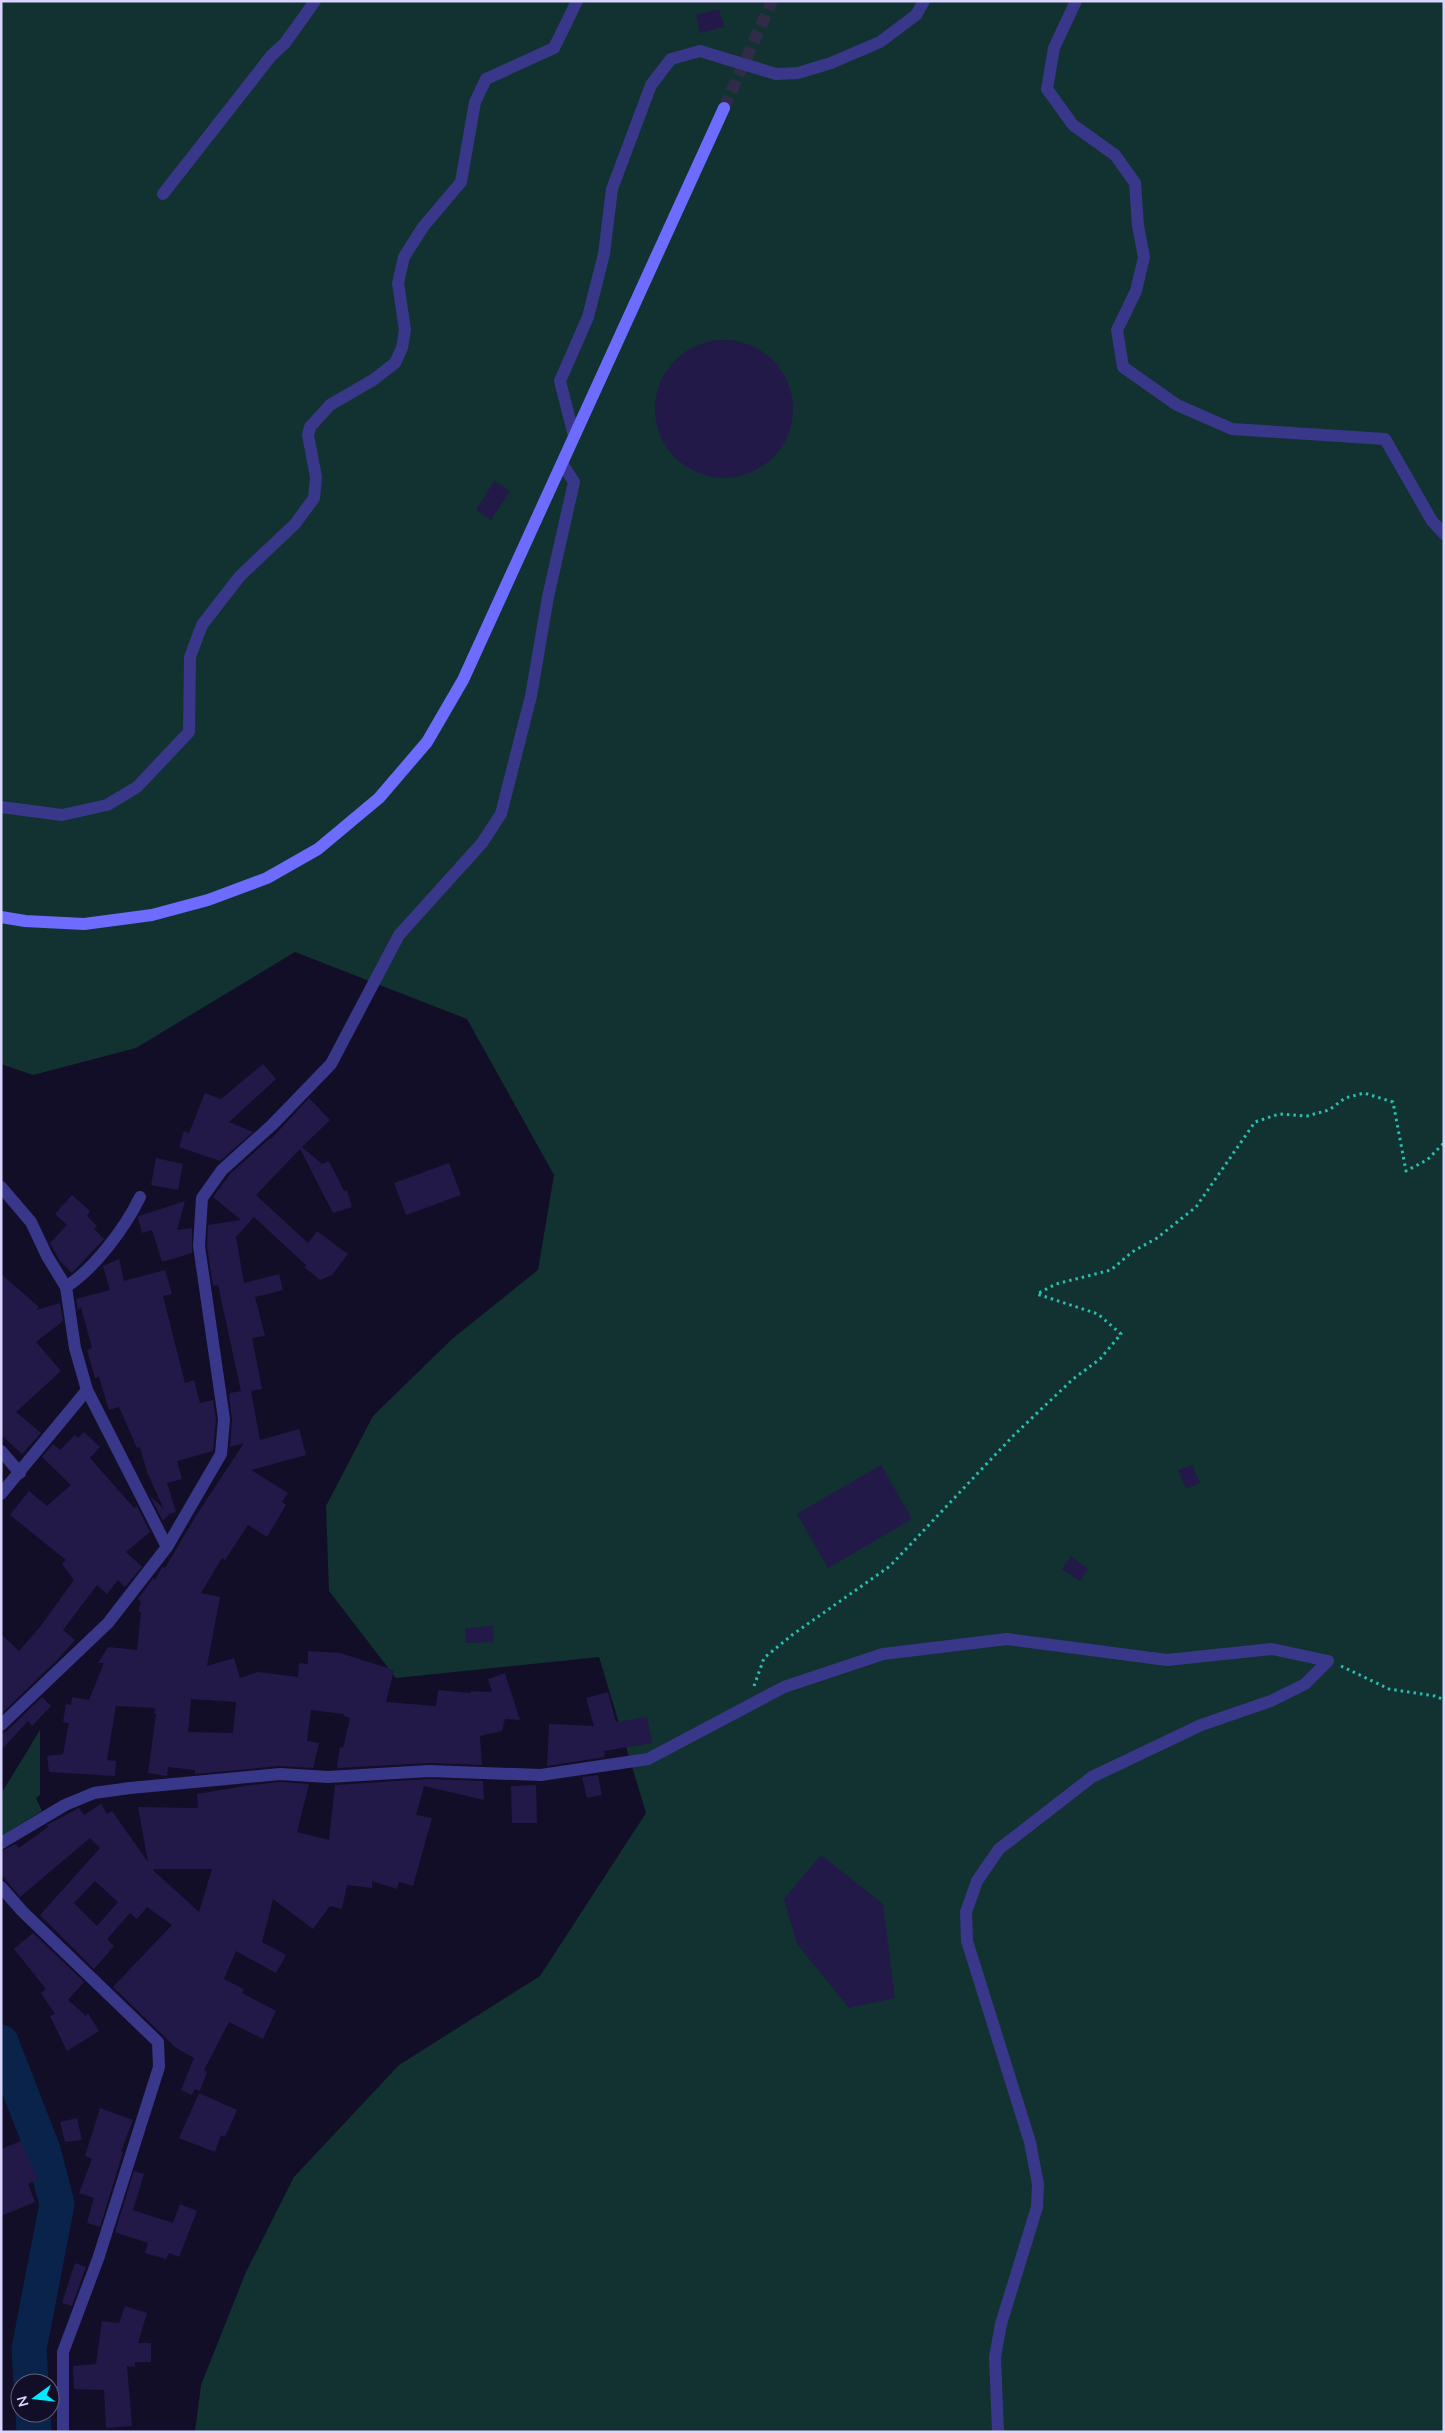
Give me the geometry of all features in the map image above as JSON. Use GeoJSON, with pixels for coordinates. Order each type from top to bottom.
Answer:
{"type":"FeatureCollection","features":[{"type":"Feature","properties":{"kind":"street"},"geometry":{"type":"LineString","coordinates":[[163,194],[271,56],[285,43],[314,1]]}},
{"type":"Feature","properties":{"kind":"street"},"geometry":{"type":"LineString","coordinates":[[1,807],[62,815],[107,805],[136,788],[189,732],[190,657],[202,625],[240,576],[294,524],[314,498],[316,477],[308,435],[310,427],[330,405],[373,380],[395,363],[402,348],[405,330],[398,283],[404,256],[423,227],[462,182],[475,102],[486,79],[554,48],[577,1]]}},
{"type":"Feature","properties":{"kind":"street"},"geometry":{"type":"LineString","coordinates":[[574,436],[560,381],[588,316],[604,254],[612,189],[651,85],[671,58],[700,51],[776,74],[798,73],[831,63],[880,42],[916,15],[924,1]]}},
{"type":"Feature","properties":{"kind":"street"},"geometry":{"type":"LineString","coordinates":[[1076,1],[1054,48],[1047,89],[1073,125],[1115,155],[1135,183],[1138,226],[1144,257],[1136,291],[1117,330],[1123,368],[1177,405],[1232,429],[1384,439],[1432,521],[1444,534]]}},
{"type":"Feature","properties":{"kind":"street"},"geometry":{"type":"LineString","coordinates":[[1,917],[25,921],[84,924],[152,915],[208,900],[267,878],[318,850],[379,798],[427,742],[464,680],[724,108]]}},
{"type":"Feature","properties":{"kind":"street"},"geometry":{"type":"LineString","coordinates":[[1,1725],[108,1623],[167,1547],[221,1454],[224,1419],[199,1246],[202,1198],[222,1170],[272,1126],[332,1064],[399,935],[482,843],[501,814],[531,696],[548,597],[574,482],[563,465]]}},
{"type":"Feature","properties":{"kind":"street"},"geometry":{"type":"LineString","coordinates":[[1,1187],[30,1222],[47,1256],[66,1287],[75,1348],[87,1390],[167,1547]]}},
{"type":"Feature","properties":{"kind":"street"},"geometry":{"type":"LineString","coordinates":[[66,1287],[81,1277],[120,1230],[140,1197]]}},
{"type":"Feature","properties":{"kind":"street"},"geometry":{"type":"LineString","coordinates":[[1,1494],[87,1390]]}},
{"type":"Feature","properties":{"kind":"street"},"geometry":{"type":"LineString","coordinates":[[1,1451],[20,1473]]}},
{"type":"Feature","properties":{"kind":"street"},"geometry":{"type":"LineString","coordinates":[[1,1843],[65,1806],[94,1793],[130,1788],[280,1774],[328,1776],[429,1771],[541,1775],[648,1759],[784,1687],[883,1654],[1007,1639],[1167,1660],[1272,1649],[1328,1661]]}},
{"type":"Feature","properties":{"kind":"street"},"geometry":{"type":"LineString","coordinates":[[998,2432],[995,2357],[1001,2324],[1037,2207],[1038,2184],[1030,2142],[966,1941],[966,1912],[977,1881],[999,1849],[1092,1777],[1201,1725],[1271,1701],[1305,1684],[1328,1661]]}},
{"type":"Feature","properties":{"kind":"street"},"geometry":{"type":"LineString","coordinates":[[1,1887],[22,1911],[158,2042],[159,2068],[98,2259],[63,2352],[62,2432]]}},
{"type":"Feature","properties":{"kind":"path"},"geometry":{"type":"LineString","coordinates":[[758,1701],[754,1684],[764,1658],[792,1635],[890,1566],[1013,1436],[1073,1379],[1100,1359],[1121,1334],[1098,1314],[1037,1294],[1056,1284],[1111,1270],[1132,1252],[1163,1233],[1196,1207],[1255,1122],[1279,1114],[1306,1116],[1329,1110],[1345,1098],[1364,1093],[1393,1102],[1406,1171],[1427,1160],[1444,1143]]}},
{"type":"Feature","properties":{"kind":"path"},"geometry":{"type":"LineString","coordinates":[[1328,1661],[1389,1689],[1436,1696],[1444,1700]]}},
{"type":"Feature","properties":{"kind":"green space"},"geometry":{"type":"Polygon","coordinates":[[[1,1],[1444,1],[1444,2432],[195,2432],[201,2385],[246,2272],[294,2177],[399,2065],[540,1976],[646,1813],[599,1657],[396,1678],[329,1591],[326,1506],[373,1416],[452,1339],[538,1270],[554,1175],[467,1019],[295,952],[136,1048],[33,1075],[1,1064],[1,1]]]}},
{"type":"Feature","properties":{"kind":"green space"},"geometry":{"type":"Polygon","coordinates":[[[40,1730],[40,1795],[36,1798],[42,1811],[1,1836],[1,1794],[40,1730]]]}},
{"type":"Feature","properties":{"kind":"building"},"geometry":{"type":"Polygon","coordinates":[[[719,9],[724,27],[700,33],[696,15],[719,9]]]}},
{"type":"Feature","properties":{"kind":"building"},"geometry":{"type":"Polygon","coordinates":[[[724,340],[750,346],[773,360],[787,383],[793,409],[787,435],[773,458],[750,472],[724,478],[698,472],[675,458],[661,435],[655,409],[661,383],[675,360],[698,346],[724,340]]]}},
{"type":"Feature","properties":{"kind":"building"},"geometry":{"type":"Polygon","coordinates":[[[494,481],[510,491],[491,520],[476,510],[494,481]]]}},
{"type":"Feature","properties":{"kind":"building"},"geometry":{"type":"Polygon","coordinates":[[[263,1064],[276,1079],[229,1122],[253,1132],[220,1161],[179,1147],[184,1131],[189,1133],[205,1093],[221,1099],[263,1064]]]}},
{"type":"Feature","properties":{"kind":"building"},"geometry":{"type":"Polygon","coordinates":[[[309,1098],[330,1120],[302,1147],[322,1164],[329,1161],[344,1191],[347,1190],[352,1207],[333,1213],[300,1149],[256,1195],[308,1243],[317,1231],[348,1254],[332,1275],[320,1280],[304,1267],[307,1266],[254,1217],[236,1237],[244,1283],[279,1274],[283,1290],[255,1297],[265,1336],[252,1338],[262,1389],[251,1391],[260,1440],[299,1429],[306,1455],[251,1470],[288,1493],[282,1502],[286,1505],[267,1537],[248,1525],[225,1560],[222,1558],[201,1593],[220,1597],[207,1666],[234,1658],[240,1678],[258,1672],[298,1677],[299,1663],[308,1664],[308,1651],[340,1653],[394,1670],[386,1702],[436,1706],[438,1690],[471,1693],[471,1691],[492,1692],[488,1679],[505,1673],[520,1720],[505,1719],[502,1731],[480,1736],[482,1765],[429,1763],[337,1768],[340,1747],[343,1748],[350,1718],[344,1716],[344,1714],[311,1710],[307,1741],[319,1743],[313,1768],[279,1766],[195,1774],[195,1770],[168,1767],[167,1776],[148,1773],[156,1714],[154,1713],[155,1708],[116,1706],[107,1760],[116,1761],[115,1776],[49,1772],[47,1756],[63,1754],[69,1723],[63,1722],[66,1704],[71,1705],[72,1697],[89,1700],[104,1663],[98,1663],[108,1647],[137,1650],[141,1612],[138,1611],[141,1602],[138,1599],[153,1578],[155,1580],[162,1567],[165,1568],[197,1514],[244,1443],[230,1447],[232,1419],[229,1396],[230,1393],[241,1391],[218,1285],[213,1286],[207,1246],[208,1225],[241,1220],[213,1197],[231,1173],[271,1139],[309,1098]],[[191,1699],[188,1732],[233,1733],[236,1702],[191,1699]]]}},
{"type":"Feature","properties":{"kind":"building"},"geometry":{"type":"Polygon","coordinates":[[[156,1158],[183,1164],[178,1190],[151,1185],[156,1158]]]}},
{"type":"Feature","properties":{"kind":"building"},"geometry":{"type":"Polygon","coordinates":[[[449,1163],[461,1195],[406,1215],[394,1183],[449,1163]]]}},
{"type":"Feature","properties":{"kind":"building"},"geometry":{"type":"Polygon","coordinates":[[[72,1195],[90,1211],[87,1216],[97,1226],[94,1229],[104,1239],[72,1273],[60,1261],[50,1243],[67,1225],[55,1214],[72,1195]]]}},
{"type":"Feature","properties":{"kind":"building"},"geometry":{"type":"Polygon","coordinates":[[[185,1201],[177,1230],[192,1228],[192,1253],[162,1262],[152,1230],[142,1233],[138,1218],[139,1216],[185,1201]]]}},
{"type":"Feature","properties":{"kind":"building"},"geometry":{"type":"Polygon","coordinates":[[[119,1259],[124,1281],[165,1270],[172,1294],[163,1296],[185,1383],[194,1380],[200,1403],[213,1400],[216,1419],[213,1451],[177,1461],[182,1479],[167,1483],[176,1512],[169,1514],[163,1521],[150,1496],[164,1509],[147,1472],[140,1447],[137,1448],[119,1407],[109,1410],[99,1377],[95,1378],[87,1350],[92,1348],[81,1307],[78,1310],[76,1299],[110,1290],[103,1266],[119,1259]]]}},
{"type":"Feature","properties":{"kind":"building"},"geometry":{"type":"Polygon","coordinates":[[[1,1274],[39,1307],[36,1310],[60,1303],[63,1321],[36,1342],[61,1371],[16,1412],[41,1433],[22,1454],[1,1435],[1,1274]]]}},
{"type":"Feature","properties":{"kind":"building"},"geometry":{"type":"Polygon","coordinates":[[[84,1432],[100,1447],[90,1458],[134,1508],[137,1506],[150,1532],[126,1552],[142,1567],[125,1587],[118,1580],[107,1594],[97,1585],[63,1630],[75,1640],[1,1714],[1,1634],[19,1651],[40,1627],[74,1580],[62,1564],[66,1560],[10,1515],[29,1491],[47,1506],[71,1485],[42,1457],[53,1444],[60,1450],[75,1435],[78,1438],[84,1432]]]}},
{"type":"Feature","properties":{"kind":"building"},"geometry":{"type":"Polygon","coordinates":[[[881,1465],[912,1519],[828,1568],[797,1514],[881,1465]]]}},
{"type":"Feature","properties":{"kind":"building"},"geometry":{"type":"Polygon","coordinates":[[[1192,1465],[1200,1483],[1186,1489],[1178,1470],[1192,1465]]]}},
{"type":"Feature","properties":{"kind":"building"},"geometry":{"type":"Polygon","coordinates":[[[1071,1556],[1088,1569],[1080,1581],[1062,1569],[1071,1556]]]}},
{"type":"Feature","properties":{"kind":"building"},"geometry":{"type":"Polygon","coordinates":[[[493,1626],[494,1642],[466,1643],[465,1628],[493,1626]]]}},
{"type":"Feature","properties":{"kind":"building"},"geometry":{"type":"Polygon","coordinates":[[[608,1692],[616,1722],[647,1717],[652,1743],[604,1751],[605,1757],[547,1766],[549,1724],[594,1726],[586,1698],[608,1692]]]}},
{"type":"Feature","properties":{"kind":"building"},"geometry":{"type":"Polygon","coordinates":[[[42,1697],[51,1706],[32,1726],[28,1721],[1,1750],[1,1733],[7,1731],[42,1697]]]}},
{"type":"Feature","properties":{"kind":"building"},"geometry":{"type":"Polygon","coordinates":[[[598,1775],[602,1795],[587,1798],[582,1777],[598,1775]]]}},
{"type":"Feature","properties":{"kind":"building"},"geometry":{"type":"Polygon","coordinates":[[[429,1779],[483,1781],[484,1800],[424,1786],[416,1815],[432,1818],[413,1886],[399,1882],[397,1889],[372,1881],[372,1888],[347,1885],[342,1909],[330,1906],[313,1929],[273,1899],[262,1942],[286,1955],[276,1973],[236,1951],[224,1979],[244,1989],[242,1993],[276,2011],[263,2039],[229,2022],[204,2070],[207,2072],[200,2091],[195,2089],[192,2095],[181,2090],[194,2058],[176,2048],[113,1987],[172,1925],[147,1907],[137,1919],[130,1913],[107,1939],[114,1946],[94,1969],[40,1915],[100,1848],[90,1838],[20,1897],[1,1874],[1,1851],[16,1844],[19,1848],[48,1827],[47,1825],[79,1808],[84,1815],[101,1804],[107,1814],[112,1811],[148,1862],[138,1807],[198,1808],[197,1794],[280,1782],[309,1784],[297,1832],[329,1840],[335,1785],[429,1779]],[[153,1869],[154,1871],[199,1912],[212,1869],[153,1869]],[[95,1881],[74,1903],[97,1926],[118,1902],[95,1881]]]}},
{"type":"Feature","properties":{"kind":"building"},"geometry":{"type":"Polygon","coordinates":[[[536,1785],[537,1823],[512,1823],[511,1786],[536,1785]]]}},
{"type":"Feature","properties":{"kind":"building"},"geometry":{"type":"Polygon","coordinates":[[[821,1855],[883,1904],[895,1998],[849,2008],[797,1944],[784,1899],[821,1855]]]}},
{"type":"Feature","properties":{"kind":"building"},"geometry":{"type":"Polygon","coordinates":[[[33,1933],[84,1982],[68,2000],[86,2016],[88,2013],[99,2031],[67,2051],[50,2016],[55,2014],[41,1993],[46,1989],[14,1949],[33,1933]]]}},
{"type":"Feature","properties":{"kind":"building"},"geometry":{"type":"Polygon","coordinates":[[[199,2093],[237,2110],[225,2137],[221,2135],[215,2152],[179,2138],[199,2093]]]}},
{"type":"Feature","properties":{"kind":"building"},"geometry":{"type":"Polygon","coordinates":[[[100,2108],[133,2120],[121,2151],[123,2152],[100,2227],[87,2223],[94,2198],[79,2193],[92,2159],[85,2156],[100,2108]]]}},
{"type":"Feature","properties":{"kind":"building"},"geometry":{"type":"Polygon","coordinates":[[[77,2118],[82,2140],[65,2142],[60,2122],[77,2118]]]}},
{"type":"Feature","properties":{"kind":"building"},"geometry":{"type":"Polygon","coordinates":[[[21,2141],[38,2180],[28,2184],[35,2202],[1,2216],[1,2149],[21,2141]]]}},
{"type":"Feature","properties":{"kind":"building"},"geometry":{"type":"Polygon","coordinates":[[[134,2171],[144,2174],[133,2210],[173,2223],[180,2204],[197,2211],[179,2257],[169,2253],[166,2259],[145,2253],[148,2243],[115,2232],[134,2171]]]}},
{"type":"Feature","properties":{"kind":"building"},"geometry":{"type":"Polygon","coordinates":[[[75,2263],[86,2267],[72,2306],[62,2303],[75,2263]]]}},
{"type":"Feature","properties":{"kind":"building"},"geometry":{"type":"Polygon","coordinates":[[[125,2306],[147,2313],[138,2343],[151,2343],[151,2362],[135,2362],[135,2367],[127,2366],[132,2426],[106,2428],[104,2390],[74,2389],[73,2366],[96,2364],[102,2321],[119,2323],[125,2306]]]}},
{"type":"Feature","properties":{"kind":"waterway"},"geometry":{"type":"LineString","coordinates":[[1,2042],[43,2150],[57,2204],[29,2349],[30,2373]]}},
{"type":"Feature","properties":{"kind":"waterway"},"geometry":{"type":"LineString","coordinates":[[34,2423],[34,2432]]}},
{"type":"Feature","properties":{"kind":"tunnel"},"geometry":{"type":"LineString","coordinates":[[724,108],[772,1]]}}]}
